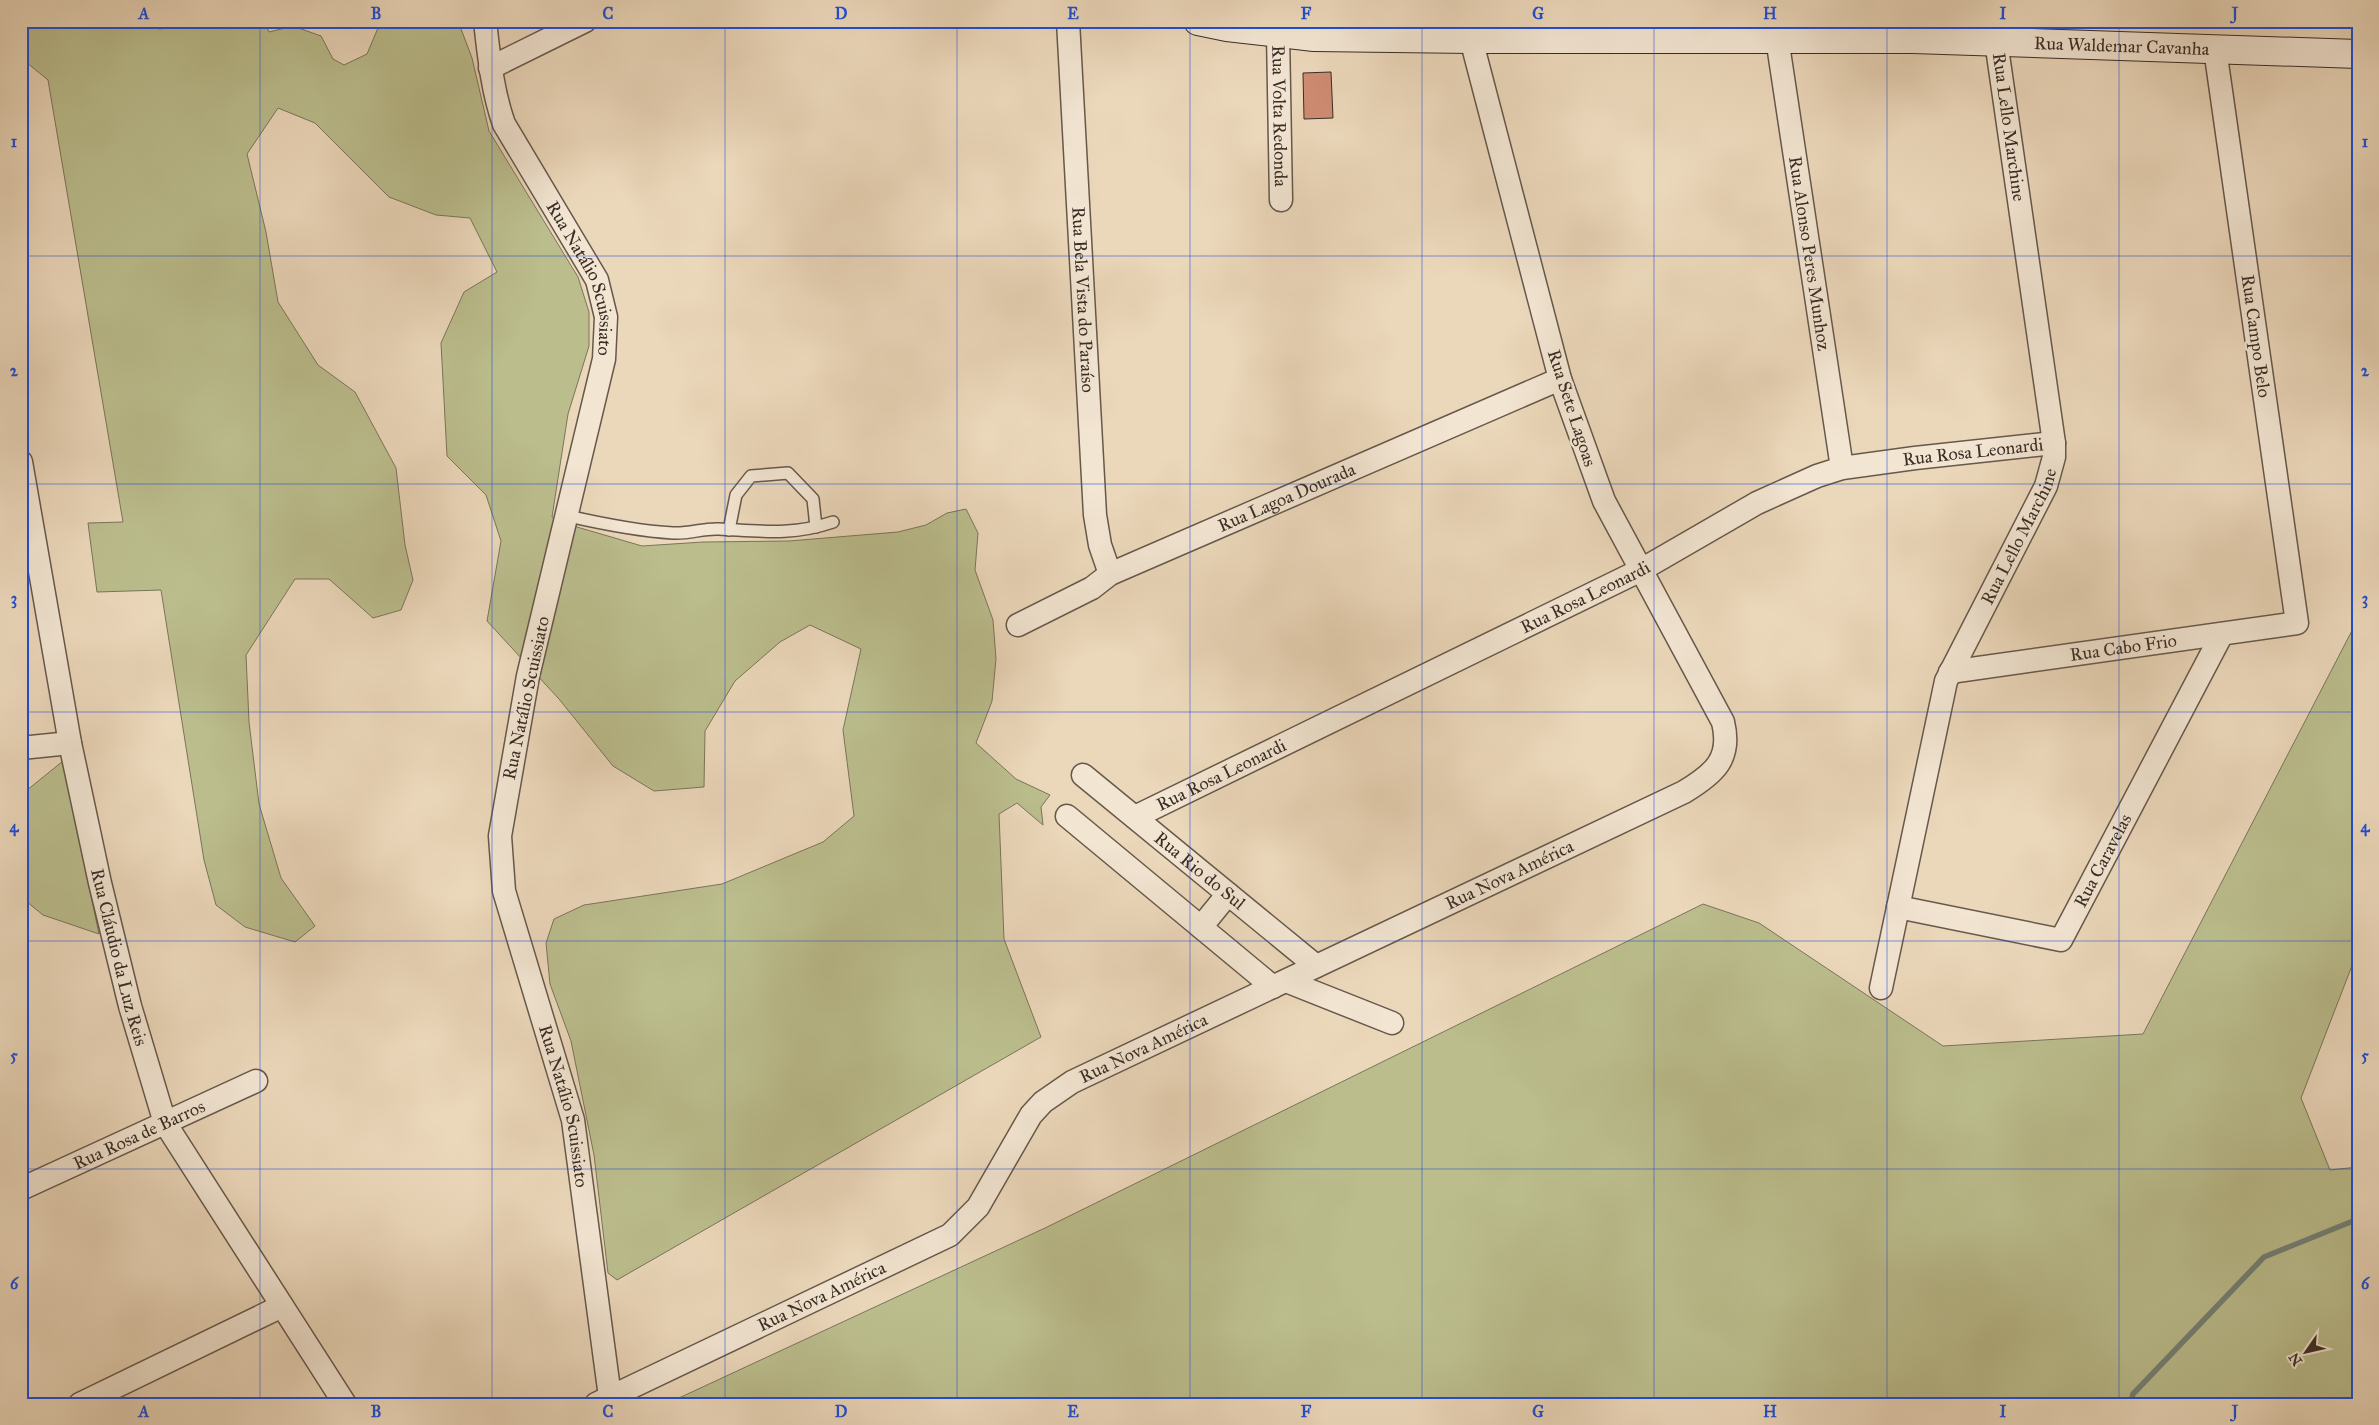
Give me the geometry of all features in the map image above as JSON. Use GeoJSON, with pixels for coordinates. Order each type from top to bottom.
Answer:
{"type":"FeatureCollection","features":[{"type":"Feature","properties":{"kind":"street","name":"Rua Natálio Scuissiato"},"geometry":{"type":"LineString","coordinates":[[485,21],[496,102],[504,124],[597,280],[603,298],[607,334],[604,359],[568,516],[528,676],[500,836],[501,863],[511,918],[572,1120],[579,1152],[603,1400]]}},
{"type":"Feature","properties":{"kind":"street"},"geometry":{"type":"LineString","coordinates":[[490,68],[585,21]]}},
{"type":"Feature","properties":{"kind":"street","name":"Rua Bela Vista do Paraíso"},"geometry":{"type":"LineString","coordinates":[[1068,21],[1095,516],[1100,544],[1110,574]]}},
{"type":"Feature","properties":{"kind":"street","name":"Rua Waldemar Cavanha"},"geometry":{"type":"LineString","coordinates":[[1198,21],[1278,34],[1471,39],[1777,38],[1996,42],[2358,54]]}},
{"type":"Feature","properties":{"kind":"street","name":"Rua Volta Redonda"},"geometry":{"type":"LineString","coordinates":[[1278,34],[1281,200]]}},
{"type":"Feature","properties":{"kind":"street","name":"Rua Alonso Peres Munhoz"},"geometry":{"type":"LineString","coordinates":[[1777,38],[1842,468]]}},
{"type":"Feature","properties":{"kind":"street","name":"Rua Sete Lagoas"},"geometry":{"type":"LineString","coordinates":[[1471,39],[1560,379],[1604,501],[1716,707],[1726,735],[1727,745],[1724,754]]}},
{"type":"Feature","properties":{"kind":"street","name":"Rua Lello Marchine"},"geometry":{"type":"LineString","coordinates":[[1881,988],[1943,693],[1950,672],[2046,486],[2054,457],[2054,443],[1996,42]]}},
{"type":"Feature","properties":{"kind":"street","name":"Rua Campo Belo"},"geometry":{"type":"LineString","coordinates":[[2215,49],[2297,623]]}},
{"type":"Feature","properties":{"kind":"street","name":"Rua Lagoa Dourada"},"geometry":{"type":"LineString","coordinates":[[1018,625],[1092,588],[1110,574],[1560,379]]}},
{"type":"Feature","properties":{"kind":"street","name":"Rua Rosa Leonardi"},"geometry":{"type":"LineString","coordinates":[[1135,817],[1641,570],[1757,503],[1794,485],[1842,468],[1944,454],[2054,443]]}},
{"type":"Feature","properties":{"kind":"street","name":"Rua Cláudio da Luz Reis"},"geometry":{"type":"LineString","coordinates":[[21,462],[28,539],[70,743],[115,946],[165,1123],[345,1404]]}},
{"type":"Feature","properties":{"kind":"street","name":"Rua Cabo Frio"},"geometry":{"type":"LineString","coordinates":[[1950,672],[2297,623]]}},
{"type":"Feature","properties":{"kind":"street","name":"Rua Caravelas"},"geometry":{"type":"LineString","coordinates":[[1898,907],[2062,940],[2222,634]]}},
{"type":"Feature","properties":{"kind":"street"},"geometry":{"type":"LineString","coordinates":[[21,748],[70,743]]}},
{"type":"Feature","properties":{"kind":"street","name":"Rua Nova América"},"geometry":{"type":"LineString","coordinates":[[603,1400],[950,1234],[978,1207],[1031,1115],[1056,1092],[1316,966],[1684,792],[1710,773],[1724,754]]}},
{"type":"Feature","properties":{"kind":"street","name":"Rua Rio do Sul"},"geometry":{"type":"LineString","coordinates":[[1084,775],[1316,966]]}},
{"type":"Feature","properties":{"kind":"street"},"geometry":{"type":"LineString","coordinates":[[1067,816],[1201,927],[1279,984],[1392,1023]]}},
{"type":"Feature","properties":{"kind":"street"},"geometry":{"type":"LineString","coordinates":[[1201,927],[1228,894]]}},
{"type":"Feature","properties":{"kind":"street","name":"Rua Rosa de Barros"},"geometry":{"type":"LineString","coordinates":[[21,1189],[256,1081]]}},
{"type":"Feature","properties":{"kind":"street"},"geometry":{"type":"LineString","coordinates":[[80,1404],[282,1306]]}},
{"type":"Feature","properties":{"kind":"lane"},"geometry":{"type":"LineString","coordinates":[[729,530],[736,495],[751,476],[788,473],[813,499],[816,528]]}},
{"type":"Feature","properties":{"kind":"lane"},"geometry":{"type":"LineString","coordinates":[[568,516],[623,528],[676,533],[717,528],[763,533],[816,528],[833,522]]}},
{"type":"Feature","properties":{"kind":"green space"},"geometry":{"type":"Polygon","coordinates":[[[21,21],[152,21],[159,29],[194,25],[202,21],[264,21],[269,32],[293,26],[321,36],[333,59],[344,65],[367,54],[378,28],[374,21],[458,21],[472,58],[489,131],[578,277],[589,312],[589,346],[568,414],[552,517],[577,527],[642,546],[703,542],[789,541],[898,532],[926,525],[947,513],[966,509],[978,533],[975,570],[993,620],[996,659],[992,701],[976,743],[1016,779],[1050,795],[1041,807],[1043,825],[1017,803],[999,814],[1004,939],[1041,1037],[617,1280],[608,1273],[594,1155],[571,1041],[550,984],[546,943],[554,919],[584,905],[722,884],[823,842],[854,816],[843,730],[861,649],[810,625],[780,642],[735,681],[705,731],[704,787],[654,791],[613,766],[559,699],[487,621],[501,541],[486,495],[447,456],[441,343],[464,292],[497,272],[470,218],[436,215],[389,197],[315,123],[278,108],[247,154],[266,232],[278,302],[318,365],[355,392],[396,468],[405,545],[413,580],[401,610],[373,618],[329,579],[295,579],[246,655],[249,722],[259,804],[281,878],[315,926],[295,942],[245,927],[216,905],[204,860],[161,590],[97,592],[88,523],[123,522],[48,80],[21,58],[21,21]]]}},
{"type":"Feature","properties":{"kind":"green space"},"geometry":{"type":"Polygon","coordinates":[[[1289,21],[1965,21],[1289,24],[1289,21]]]}},
{"type":"Feature","properties":{"kind":"green space"},"geometry":{"type":"Polygon","coordinates":[[[2358,619],[2358,950],[2301,1098],[2330,1170],[2358,1167],[2358,1404],[666,1404],[1045,1228],[1703,904],[1759,923],[1943,1046],[2143,1034],[2358,619]]]}},
{"type":"Feature","properties":{"kind":"green space"},"geometry":{"type":"Polygon","coordinates":[[[63,761],[99,934],[43,915],[21,897],[21,795],[63,761]]]}},
{"type":"Feature","properties":{"kind":"building"},"geometry":{"type":"Polygon","coordinates":[[[1331,72],[1333,118],[1304,119],[1303,73],[1331,72]]]}},
{"type":"Feature","properties":{"kind":"waterway"},"geometry":{"type":"LineString","coordinates":[[2130,1404],[2133,1394],[2264,1257],[2358,1219]]}}]}
